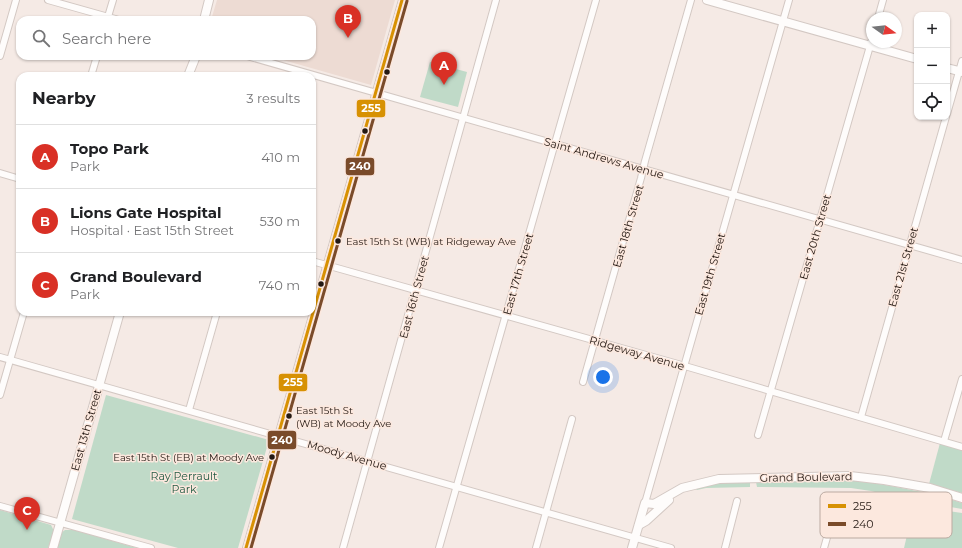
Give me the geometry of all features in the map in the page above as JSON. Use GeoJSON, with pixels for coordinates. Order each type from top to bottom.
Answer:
{"type":"FeatureCollection","features":[{"type":"Feature","properties":{"kind":"street"},"geometry":{"type":"LineString","coordinates":[[0,56],[16,0]]}},
{"type":"Feature","properties":{"kind":"street"},"geometry":{"type":"LineString","coordinates":[[48,0],[100,16]]}},
{"type":"Feature","properties":{"kind":"street"},"geometry":{"type":"LineString","coordinates":[[108,16],[113,0]]}},
{"type":"Feature","properties":{"kind":"street"},"geometry":{"type":"LineString","coordinates":[[205,16],[209,0]]}},
{"type":"Feature","properties":{"kind":"street"},"geometry":{"type":"LineString","coordinates":[[316,303],[402,0]]}},
{"type":"Feature","properties":{"kind":"street","name":"East 16th Street"},"geometry":{"type":"LineString","coordinates":[[343,548],[496,0]]}},
{"type":"Feature","properties":{"kind":"street","name":"East 17th Street"},"geometry":{"type":"LineString","coordinates":[[439,548],[596,0]]}},
{"type":"Feature","properties":{"kind":"street","name":"East 18th Street"},"geometry":{"type":"LineString","coordinates":[[583,382],[692,0]]}},
{"type":"Feature","properties":{"kind":"street"},"geometry":{"type":"LineString","coordinates":[[707,0],[866,42]]}},
{"type":"Feature","properties":{"kind":"street","name":"East 19th Street"},"geometry":{"type":"LineString","coordinates":[[632,548],[789,0]]}},
{"type":"Feature","properties":{"kind":"street"},"geometry":{"type":"LineString","coordinates":[[880,12],[883,0]]}},
{"type":"Feature","properties":{"kind":"street","name":"East 20th Street"},"geometry":{"type":"LineString","coordinates":[[758,435],[870,48]]}},
{"type":"Feature","properties":{"kind":"street"},"geometry":{"type":"LineString","coordinates":[[885,48],[914,58]]}},
{"type":"Feature","properties":{"kind":"street"},"geometry":{"type":"LineString","coordinates":[[92,72],[96,60]]}},
{"type":"Feature","properties":{"kind":"street"},"geometry":{"type":"LineString","coordinates":[[189,72],[190,60]]}},
{"type":"Feature","properties":{"kind":"street"},"geometry":{"type":"LineString","coordinates":[[189,72],[194,60]]}},
{"type":"Feature","properties":{"kind":"street","name":"Saint Andrews Avenue"},"geometry":{"type":"LineString","coordinates":[[261,60],[303,72]]}},
{"type":"Feature","properties":{"kind":"street"},"geometry":{"type":"LineString","coordinates":[[950,104],[962,61]]}},
{"type":"Feature","properties":{"kind":"street"},"geometry":{"type":"LineString","coordinates":[[950,69],[960,72]]}},
{"type":"Feature","properties":{"kind":"street","name":"Saint Andrews Avenue"},"geometry":{"type":"LineString","coordinates":[[316,76],[962,260]]}},
{"type":"Feature","properties":{"kind":"street","name":"East 21st Street"},"geometry":{"type":"LineString","coordinates":[[861,417],[945,120]]}},
{"type":"Feature","properties":{"kind":"street"},"geometry":{"type":"LineString","coordinates":[[0,173],[16,178]]}},
{"type":"Feature","properties":{"kind":"street","name":"Ridgeway Avenue"},"geometry":{"type":"LineString","coordinates":[[316,262],[684,366],[962,447]]}},
{"type":"Feature","properties":{"kind":"street"},"geometry":{"type":"LineString","coordinates":[[0,395],[23,316]]}},
{"type":"Feature","properties":{"kind":"street","name":"East 13th Street"},"geometry":{"type":"LineString","coordinates":[[53,548],[119,316]]}},
{"type":"Feature","properties":{"kind":"street"},"geometry":{"type":"LineString","coordinates":[[188,410],[216,316]]}},
{"type":"Feature","properties":{"kind":"street"},"geometry":{"type":"LineString","coordinates":[[246,548],[312,316]]}},
{"type":"Feature","properties":{"kind":"street","name":"Moody Avenue"},"geometry":{"type":"LineString","coordinates":[[0,357],[671,548]]}},
{"type":"Feature","properties":{"kind":"street"},"geometry":{"type":"LineString","coordinates":[[944,441],[962,380]]}},
{"type":"Feature","properties":{"kind":"street"},"geometry":{"type":"LineString","coordinates":[[536,548],[572,419]]}},
{"type":"Feature","properties":{"kind":"street","name":"Grand Boulevard"},"geometry":{"type":"LineString","coordinates":[[645,503],[654,504],[678,489],[720,479],[732,478],[850,476],[884,480],[930,488],[943,492]]}},
{"type":"Feature","properties":{"kind":"street","name":"Grand Boulevard"},"geometry":{"type":"LineString","coordinates":[[639,525],[646,521],[665,503],[696,485]]}},
{"type":"Feature","properties":{"kind":"street","name":"Grand Boulevard"},"geometry":{"type":"LineString","coordinates":[[952,495],[962,498]]}},
{"type":"Feature","properties":{"kind":"street"},"geometry":{"type":"LineString","coordinates":[[725,548],[737,501]]}},
{"type":"Feature","properties":{"kind":"street"},"geometry":{"type":"LineString","coordinates":[[0,506],[151,548]]}},
{"type":"Feature","properties":{"kind":"street"},"geometry":{"type":"LineString","coordinates":[[824,548],[827,538]]}},
{"type":"Feature","properties":{"kind":"shaded area"},"geometry":{"type":"Polygon","coordinates":[[[217,0],[395,0],[371,85],[283,60],[316,60],[316,16],[212,16],[217,0]]]}},
{"type":"Feature","properties":{"kind":"green space"},"geometry":{"type":"Polygon","coordinates":[[[430,62],[467,72],[458,107],[420,97],[430,62]]]}},
{"type":"Feature","properties":{"kind":"green space","name":"Ray Perrault Park"},"geometry":{"type":"Polygon","coordinates":[[[106,395],[269,440],[238,548],[178,548],[72,519],[106,395]]]}},
{"type":"Feature","properties":{"kind":"green space"},"geometry":{"type":"Polygon","coordinates":[[[940,443],[962,449],[962,493],[929,484],[940,443]]]}},
{"type":"Feature","properties":{"kind":"green space"},"geometry":{"type":"Polygon","coordinates":[[[848,478],[924,492],[875,492],[851,488],[757,487],[756,482],[848,478]]]}},
{"type":"Feature","properties":{"kind":"green space"},"geometry":{"type":"Polygon","coordinates":[[[750,482],[750,487],[696,489],[713,483],[750,482]]]}},
{"type":"Feature","properties":{"kind":"green space"},"geometry":{"type":"Polygon","coordinates":[[[952,500],[962,503],[962,509],[952,507],[952,500]]]}},
{"type":"Feature","properties":{"kind":"green space"},"geometry":{"type":"Polygon","coordinates":[[[0,510],[51,525],[54,531],[48,548],[0,548],[0,510]]]}},
{"type":"Feature","properties":{"kind":"green space"},"geometry":{"type":"Polygon","coordinates":[[[952,512],[962,513],[962,548],[904,548],[906,538],[952,538],[952,512]]]}},
{"type":"Feature","properties":{"kind":"green space"},"geometry":{"type":"Polygon","coordinates":[[[65,530],[74,530],[137,548],[57,548],[61,533],[65,530]]]}},
{"type":"Feature","properties":{"kind":"transit line","name":"255"},"geometry":{"type":"LineString","coordinates":[[316,302],[402,0]]}},
{"type":"Feature","properties":{"kind":"transit line","name":"240"},"geometry":{"type":"LineString","coordinates":[[251,548],[407,1]]}},
{"type":"Feature","properties":{"kind":"transit line","name":"255"},"geometry":{"type":"LineString","coordinates":[[246,548],[312,316]]}},
{"type":"Feature","properties":{"kind":"place","name":"Lions Gate Hospital"},"geometry":{"type":"Point","coordinates":[348,38]}},
{"type":"Feature","properties":{"kind":"place","name":"Topo Park"},"geometry":{"type":"Point","coordinates":[444,85]}},
{"type":"Feature","properties":{"kind":"place","name":"East 15th St (WB) at Ridgeway Ave"},"geometry":{"type":"Point","coordinates":[338,241]}},
{"type":"Feature","properties":{"kind":"place","name":"East 15th St (WB) at Moody Ave"},"geometry":{"type":"Point","coordinates":[289,416]}},
{"type":"Feature","properties":{"kind":"place","name":"East 15th St (EB) at Moody Ave"},"geometry":{"type":"Point","coordinates":[272,457]}},
{"type":"Feature","properties":{"kind":"place","name":"Grand Boulevard"},"geometry":{"type":"Point","coordinates":[27,530]}}]}
